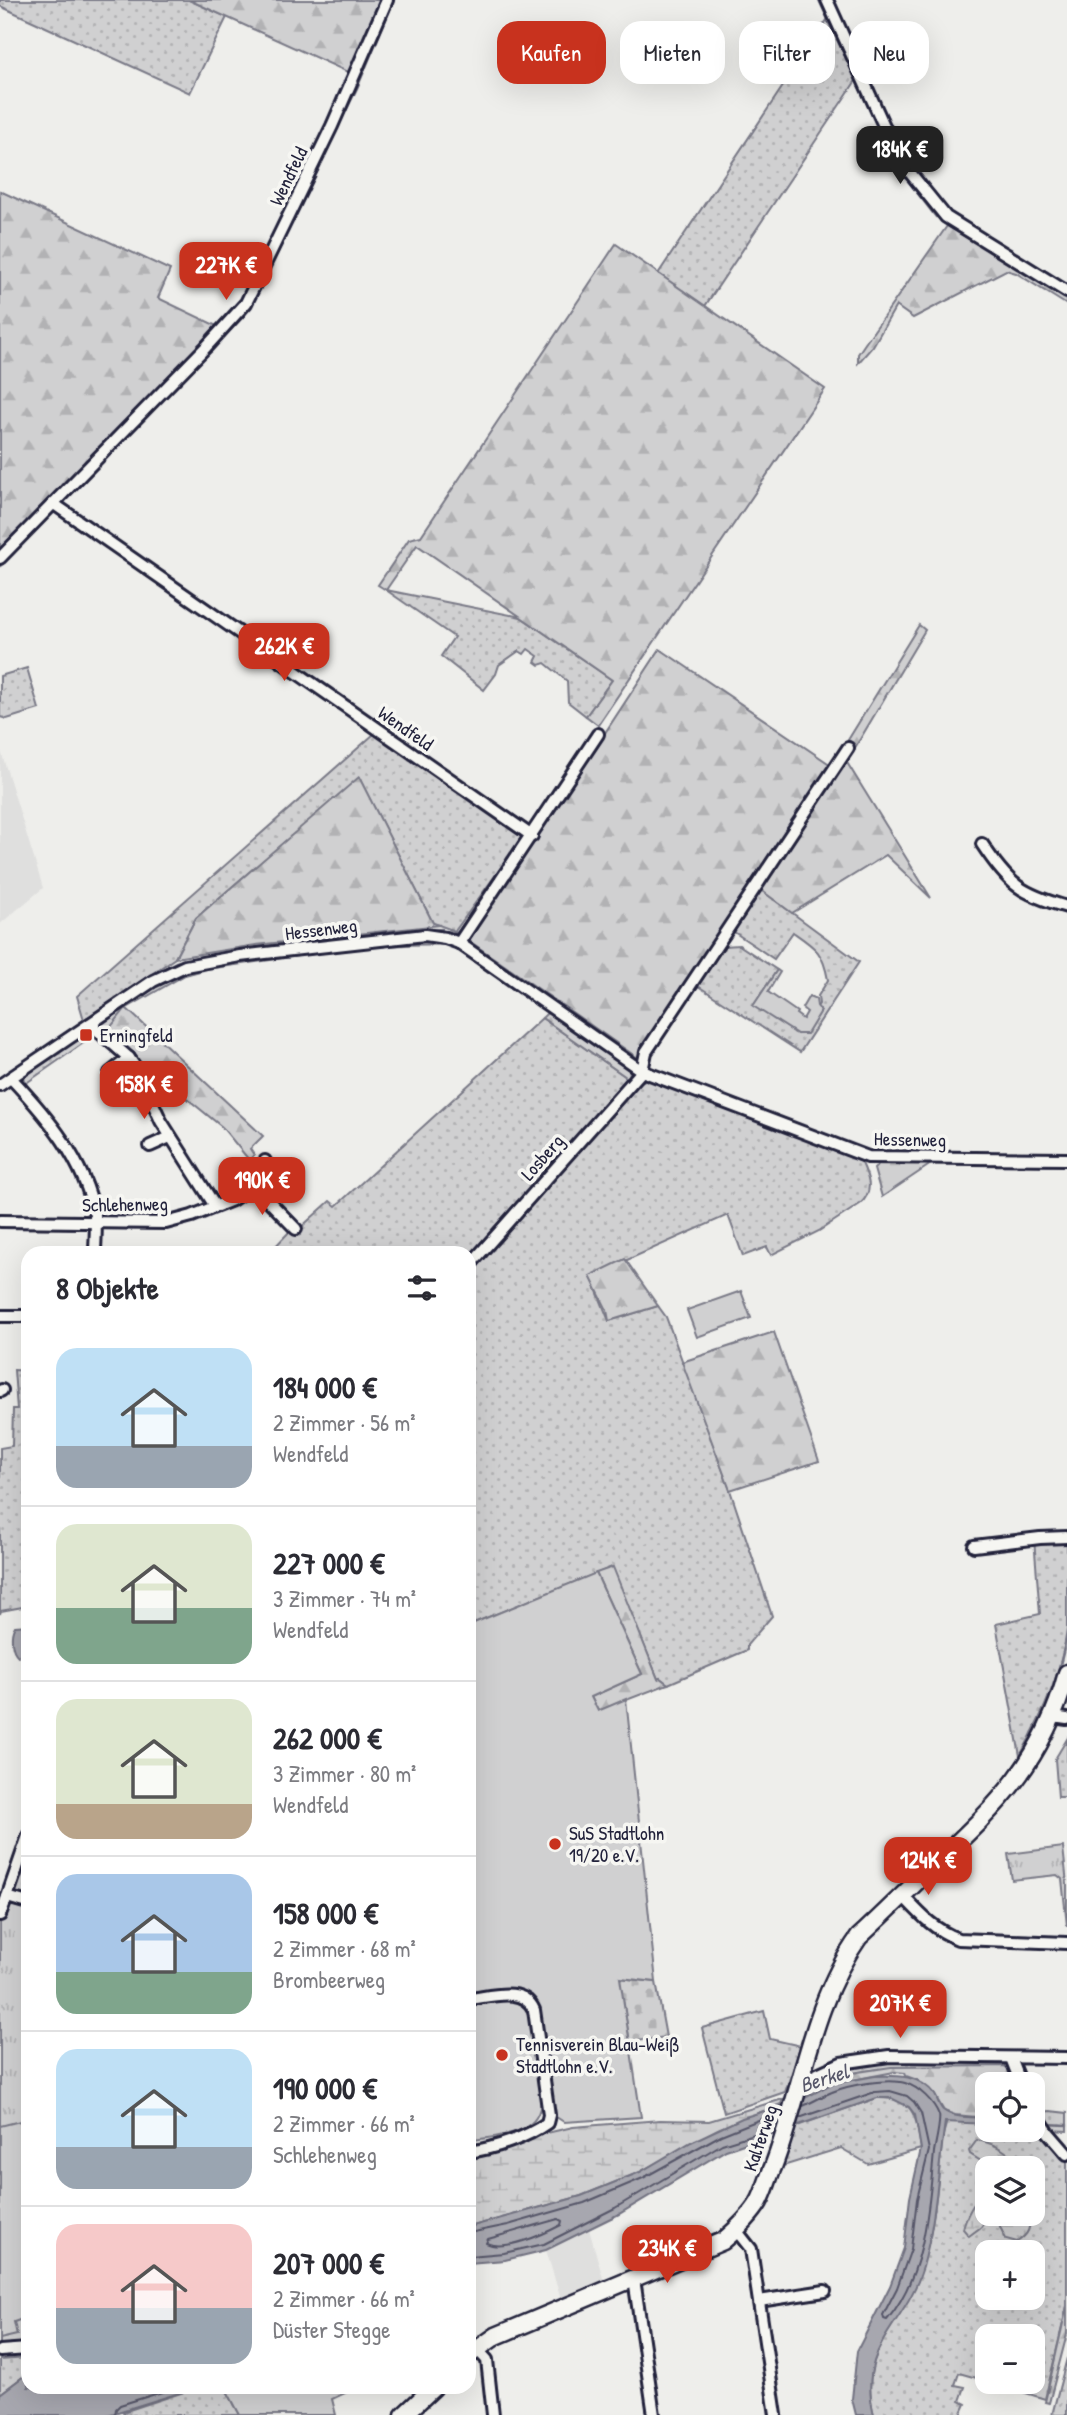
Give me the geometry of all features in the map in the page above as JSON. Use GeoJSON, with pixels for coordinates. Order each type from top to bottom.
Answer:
{"type":"FeatureCollection","features":[{"type":"Feature","properties":{"kind":"street","name":"Wendfeld"},"geometry":{"type":"LineString","coordinates":[[0,558],[246,303],[331,126],[387,0]]}},
{"type":"Feature","properties":{"kind":"street"},"geometry":{"type":"LineString","coordinates":[[827,0],[899,159],[946,217],[1067,292]]}},
{"type":"Feature","properties":{"kind":"street","name":"Wendfeld"},"geometry":{"type":"LineString","coordinates":[[54,504],[532,836]]}},
{"type":"Feature","properties":{"kind":"street"},"geometry":{"type":"LineString","coordinates":[[459,943],[598,734]]}},
{"type":"Feature","properties":{"kind":"street"},"geometry":{"type":"LineString","coordinates":[[642,1071],[646,1052],[848,748]]}},
{"type":"Feature","properties":{"kind":"street"},"geometry":{"type":"LineString","coordinates":[[982,844],[1013,885],[1025,893],[1067,907]]}},
{"type":"Feature","properties":{"kind":"street","name":"Hessenweg"},"geometry":{"type":"LineString","coordinates":[[0,1085],[152,981],[185,966],[240,956],[425,935],[459,943],[642,1071],[868,1157],[1067,1159]]}},
{"type":"Feature","properties":{"kind":"street"},"geometry":{"type":"LineString","coordinates":[[90,1024],[129,1058],[138,1071],[170,1137],[215,1206]]}},
{"type":"Feature","properties":{"kind":"street"},"geometry":{"type":"LineString","coordinates":[[110,1073],[129,1058]]}},
{"type":"Feature","properties":{"kind":"street","name":"Losberg"},"geometry":{"type":"LineString","coordinates":[[476,1258],[642,1071]]}},
{"type":"Feature","properties":{"kind":"street"},"geometry":{"type":"LineString","coordinates":[[11,1078],[47,1117],[62,1138],[83,1178],[95,1223],[95,1246]]}},
{"type":"Feature","properties":{"kind":"street"},"geometry":{"type":"LineString","coordinates":[[150,1146],[170,1137]]}},
{"type":"Feature","properties":{"kind":"street"},"geometry":{"type":"LineString","coordinates":[[265,1161],[268,1168],[266,1176],[256,1185],[296,1229]]}},
{"type":"Feature","properties":{"kind":"street","name":"Schlehenweg"},"geometry":{"type":"LineString","coordinates":[[0,1222],[166,1223],[192,1216],[240,1196],[256,1185]]}},
{"type":"Feature","properties":{"kind":"street"},"geometry":{"type":"LineString","coordinates":[[0,1315],[21,1316]]}},
{"type":"Feature","properties":{"kind":"street"},"geometry":{"type":"LineString","coordinates":[[974,1546],[1067,1537]]}},
{"type":"Feature","properties":{"kind":"street","name":"Kalterweg"},"geometry":{"type":"LineString","coordinates":[[476,2349],[496,2336],[723,2241],[736,2230],[759,2202],[784,2137],[824,2006],[840,1968],[859,1937],[1002,1797],[1031,1760],[1060,1718],[1067,1673]]}},
{"type":"Feature","properties":{"kind":"street"},"geometry":{"type":"LineString","coordinates":[[0,1915],[21,1856]]}},
{"type":"Feature","properties":{"kind":"street"},"geometry":{"type":"LineString","coordinates":[[903,1896],[923,1919],[942,1933],[958,1939],[1067,1943]]}},
{"type":"Feature","properties":{"kind":"street"},"geometry":{"type":"LineString","coordinates":[[7,1897],[21,1901]]}},
{"type":"Feature","properties":{"kind":"street"},"geometry":{"type":"LineString","coordinates":[[476,1998],[513,1994],[530,2002],[534,2010],[549,2115],[547,2123],[539,2129],[476,2151]]}},
{"type":"Feature","properties":{"kind":"street"},"geometry":{"type":"LineString","coordinates":[[798,2089],[841,2063],[870,2057],[1067,2058]]}},
{"type":"Feature","properties":{"kind":"street"},"geometry":{"type":"LineString","coordinates":[[1011,2058],[1016,2072]]}},
{"type":"Feature","properties":{"kind":"street"},"geometry":{"type":"LineString","coordinates":[[1045,2128],[1067,2154]]}},
{"type":"Feature","properties":{"kind":"street"},"geometry":{"type":"LineString","coordinates":[[736,2230],[751,2249],[776,2415]]}},
{"type":"Feature","properties":{"kind":"street"},"geometry":{"type":"LineString","coordinates":[[634,2279],[654,2415]]}},
{"type":"Feature","properties":{"kind":"street"},"geometry":{"type":"LineString","coordinates":[[759,2301],[825,2291]]}},
{"type":"Feature","properties":{"kind":"street"},"geometry":{"type":"LineString","coordinates":[[0,2351],[21,2350]]}},
{"type":"Feature","properties":{"kind":"street"},"geometry":{"type":"LineString","coordinates":[[476,2353],[487,2360],[493,2415]]}},
{"type":"Feature","properties":{"kind":"street"},"geometry":{"type":"LineString","coordinates":[[404,2415],[426,2394]]}},
{"type":"Feature","properties":{"kind":"shaded area"},"geometry":{"type":"Polygon","coordinates":[[[0,748],[43,888],[0,924],[0,748]]]}},
{"type":"Feature","properties":{"kind":"shaded area"},"geometry":{"type":"Polygon","coordinates":[[[589,2229],[604,2282],[561,2300],[546,2250],[589,2229]]]}},
{"type":"Feature","properties":{"kind":"green space"},"geometry":{"type":"Polygon","coordinates":[[[0,0],[189,0],[227,17],[190,93],[0,6],[0,0]]]}},
{"type":"Feature","properties":{"kind":"green space"},"geometry":{"type":"Polygon","coordinates":[[[189,0],[381,0],[352,74],[189,0]]]}},
{"type":"Feature","properties":{"kind":"green space"},"geometry":{"type":"Polygon","coordinates":[[[835,36],[849,63],[849,84],[854,84],[705,306],[658,274],[784,84],[835,84],[835,36]]]}},
{"type":"Feature","properties":{"kind":"green space"},"geometry":{"type":"Polygon","coordinates":[[[0,191],[170,270],[158,298],[219,327],[0,549],[0,191]]]}},
{"type":"Feature","properties":{"kind":"green space"},"geometry":{"type":"Polygon","coordinates":[[[947,226],[1067,297],[1067,305],[1016,273],[1006,270],[913,318],[896,306],[873,346],[858,363],[858,354],[947,226]]]}},
{"type":"Feature","properties":{"kind":"green space"},"geometry":{"type":"Polygon","coordinates":[[[616,244],[825,389],[598,725],[586,716],[612,680],[417,545],[386,590],[378,585],[409,539],[421,536],[616,244]]]}},
{"type":"Feature","properties":{"kind":"green space"},"geometry":{"type":"Polygon","coordinates":[[[386,590],[521,617],[612,680],[586,716],[568,702],[567,681],[545,663],[539,665],[535,662],[538,656],[528,649],[524,654],[519,651],[499,665],[484,690],[441,656],[454,637],[386,590]]]}},
{"type":"Feature","properties":{"kind":"green space"},"geometry":{"type":"Polygon","coordinates":[[[919,625],[925,630],[856,746],[848,740],[919,625]]]}},
{"type":"Feature","properties":{"kind":"green space"},"geometry":{"type":"Polygon","coordinates":[[[660,649],[831,765],[638,1058],[465,938],[536,838],[660,649]]]}},
{"type":"Feature","properties":{"kind":"green space"},"geometry":{"type":"Polygon","coordinates":[[[27,668],[39,709],[7,719],[0,717],[0,676],[27,668]]]}},
{"type":"Feature","properties":{"kind":"green space"},"geometry":{"type":"Polygon","coordinates":[[[374,734],[523,837],[455,931],[433,923],[359,778],[196,918],[175,958],[84,1020],[77,996],[374,734]]]}},
{"type":"Feature","properties":{"kind":"green space"},"geometry":{"type":"Polygon","coordinates":[[[846,761],[931,898],[886,855],[792,913],[761,890],[846,761]]]}},
{"type":"Feature","properties":{"kind":"green space"},"geometry":{"type":"Polygon","coordinates":[[[359,777],[433,923],[440,925],[256,945],[175,958],[196,918],[359,777]]]}},
{"type":"Feature","properties":{"kind":"green space"},"geometry":{"type":"Polygon","coordinates":[[[761,890],[859,962],[800,1052],[698,986],[724,946],[739,945],[777,970],[754,1005],[797,1034],[819,1004],[818,996],[828,980],[824,963],[813,947],[793,932],[774,959],[734,932],[761,890]]]}},
{"type":"Feature","properties":{"kind":"green space"},"geometry":{"type":"Polygon","coordinates":[[[465,938],[641,1060],[636,1061],[467,944],[465,938]]]}},
{"type":"Feature","properties":{"kind":"green space"},"geometry":{"type":"Polygon","coordinates":[[[416,940],[450,945],[360,948],[207,969],[185,975],[127,1008],[106,1033],[102,1029],[103,1020],[156,983],[178,972],[245,959],[416,940]]]}},
{"type":"Feature","properties":{"kind":"green space"},"geometry":{"type":"Polygon","coordinates":[[[777,970],[780,972],[768,992],[797,1012],[796,1014],[803,1019],[807,1012],[802,1008],[809,996],[816,999],[821,1011],[807,1034],[797,1034],[753,1006],[777,970]]]}},
{"type":"Feature","properties":{"kind":"green space"},"geometry":{"type":"Polygon","coordinates":[[[126,1008],[263,1136],[250,1149],[254,1155],[249,1160],[222,1127],[173,1087],[161,1093],[151,1067],[143,1070],[137,1057],[106,1033],[126,1008]]]}},
{"type":"Feature","properties":{"kind":"green space"},"geometry":{"type":"Polygon","coordinates":[[[548,1012],[630,1069],[629,1079],[542,1018],[548,1012]]]}},
{"type":"Feature","properties":{"kind":"green space"},"geometry":{"type":"Polygon","coordinates":[[[542,1018],[629,1079],[476,1253],[476,1246],[276,1246],[291,1230],[299,1229],[330,1201],[336,1206],[542,1018]]]}},
{"type":"Feature","properties":{"kind":"green space"},"geometry":{"type":"Polygon","coordinates":[[[86,1031],[95,1035],[25,1084],[25,1074],[86,1031]]]}},
{"type":"Feature","properties":{"kind":"green space"},"geometry":{"type":"Polygon","coordinates":[[[647,1079],[861,1161],[869,1183],[865,1199],[860,1204],[819,1231],[771,1255],[767,1247],[743,1256],[728,1215],[591,1276],[609,1321],[658,1306],[666,1317],[730,1490],[772,1616],[747,1645],[747,1650],[668,1684],[658,1679],[612,1567],[476,1622],[476,1266],[636,1084],[647,1079]]]}},
{"type":"Feature","properties":{"kind":"green space"},"geometry":{"type":"Polygon","coordinates":[[[881,1161],[934,1162],[882,1197],[874,1169],[881,1161]]]}},
{"type":"Feature","properties":{"kind":"green space"},"geometry":{"type":"Polygon","coordinates":[[[625,1259],[658,1306],[609,1321],[607,1310],[590,1276],[625,1259]]]}},
{"type":"Feature","properties":{"kind":"green space"},"geometry":{"type":"Polygon","coordinates":[[[741,1291],[751,1318],[697,1337],[687,1310],[741,1291]]]}},
{"type":"Feature","properties":{"kind":"green space"},"geometry":{"type":"Polygon","coordinates":[[[774,1332],[819,1461],[730,1490],[682,1362],[774,1332]]]}},
{"type":"Feature","properties":{"kind":"green space"},"geometry":{"type":"Polygon","coordinates":[[[14,1370],[21,1370],[21,1607],[1,1611],[0,1614],[0,1448],[12,1446],[13,1409],[17,1409],[14,1370]]]}},
{"type":"Feature","properties":{"kind":"green space"},"geometry":{"type":"Polygon","coordinates":[[[1067,1538],[1067,1630],[1064,1647],[1050,1695],[1020,1756],[996,1624],[1040,1614],[1034,1539],[1067,1538]]]}},
{"type":"Feature","properties":{"kind":"green space"},"geometry":{"type":"Polygon","coordinates":[[[613,1567],[658,1679],[668,1684],[598,1711],[591,1697],[642,1674],[596,1573],[613,1567]]]}},
{"type":"Feature","properties":{"kind":"green space","name":"SuS Stadtlohn 19/20 e.V."},"geometry":{"type":"Polygon","coordinates":[[[596,1573],[642,1674],[591,1697],[598,1711],[626,1699],[656,1982],[620,1978],[641,2117],[564,2122],[553,2115],[537,2005],[532,1995],[515,1989],[476,1994],[476,1622],[596,1573]]]}},
{"type":"Feature","properties":{"kind":"green space"},"geometry":{"type":"Polygon","coordinates":[[[1067,1739],[1067,1797],[1058,1797],[1055,1759],[1067,1739]]]}},
{"type":"Feature","properties":{"kind":"green space"},"geometry":{"type":"Polygon","coordinates":[[[1063,1847],[1067,1884],[1067,1926],[1062,1879],[1057,1875],[1012,1880],[1008,1854],[1063,1847]]]}},
{"type":"Feature","properties":{"kind":"green space"},"geometry":{"type":"Polygon","coordinates":[[[21,1869],[21,1899],[13,1891],[21,1869]]]}},
{"type":"Feature","properties":{"kind":"green space"},"geometry":{"type":"Polygon","coordinates":[[[13,1902],[21,1903],[21,2345],[0,2346],[0,1918],[7,1916],[8,1905],[13,1902]]]}},
{"type":"Feature","properties":{"kind":"green space"},"geometry":{"type":"Polygon","coordinates":[[[619,1978],[656,1982],[666,2037],[630,2042],[619,1978]]]}},
{"type":"Feature","properties":{"kind":"green space","name":"Tennisverein Blau-Weiß Stadtlohn e.V."},"geometry":{"type":"Polygon","coordinates":[[[512,2000],[524,2005],[528,2011],[541,2100],[539,2112],[525,2128],[476,2140],[476,2003],[512,2000]]]}},
{"type":"Feature","properties":{"kind":"green space"},"geometry":{"type":"Polygon","coordinates":[[[764,2011],[770,2039],[801,2046],[785,2092],[724,2113],[702,2028],[764,2011]]]}},
{"type":"Feature","properties":{"kind":"green space"},"geometry":{"type":"Polygon","coordinates":[[[895,2059],[1003,2061],[1011,2068],[981,2066],[858,2072],[839,2076],[806,2090],[809,2084],[852,2067],[895,2059]]]}},
{"type":"Feature","properties":{"kind":"green space"},"geometry":{"type":"Polygon","coordinates":[[[1004,2066],[1010,2072],[975,2072],[975,2117],[944,2111],[934,2094],[905,2073],[894,2072],[831,2084],[803,2099],[806,2090],[813,2085],[858,2072],[891,2067],[1004,2066]]]}},
{"type":"Feature","properties":{"kind":"green space"},"geometry":{"type":"Polygon","coordinates":[[[877,2098],[900,2101],[907,2106],[915,2119],[921,2149],[868,2164],[841,2148],[783,2166],[794,2127],[877,2098]]]}},
{"type":"Feature","properties":{"kind":"green space"},"geometry":{"type":"Polygon","coordinates":[[[783,2099],[781,2104],[718,2129],[640,2172],[611,2184],[581,2196],[476,2225],[476,2157],[538,2135],[573,2127],[660,2120],[709,2121],[783,2099]]]}},
{"type":"Feature","properties":{"kind":"green space"},"geometry":{"type":"Polygon","coordinates":[[[1045,2112],[1067,2113],[1067,2131],[1050,2130],[1045,2120],[1045,2112]]]}},
{"type":"Feature","properties":{"kind":"green space"},"geometry":{"type":"Polygon","coordinates":[[[21,2121],[21,2320],[14,2322],[17,2335],[0,2339],[0,2126],[21,2121]]]}},
{"type":"Feature","properties":{"kind":"green space"},"geometry":{"type":"Polygon","coordinates":[[[947,2121],[975,2123],[975,2142],[1045,2142],[1045,2137],[1067,2161],[1067,2306],[1045,2399],[1029,2394],[1045,2394],[1045,2324],[975,2324],[975,2378],[959,2373],[955,2385],[965,2387],[960,2401],[966,2404],[961,2415],[874,2415],[870,2391],[877,2353],[905,2305],[922,2267],[947,2121]]]}},
{"type":"Feature","properties":{"kind":"green space"},"geometry":{"type":"Polygon","coordinates":[[[976,2142],[984,2142],[1010,2156],[975,2157],[969,2151],[976,2142]]]}},
{"type":"Feature","properties":{"kind":"green space"},"geometry":{"type":"Polygon","coordinates":[[[975,2203],[975,2226],[982,2226],[969,2236],[963,2229],[975,2203]]]}},
{"type":"Feature","properties":{"kind":"green space"},"geometry":{"type":"Polygon","coordinates":[[[1029,2226],[1027,2233],[1019,2240],[1006,2239],[1000,2227],[1029,2226]]]}},
{"type":"Feature","properties":{"kind":"green space"},"geometry":{"type":"Polygon","coordinates":[[[1067,2306],[1067,2334],[1049,2403],[1045,2402],[1067,2306]]]}},
{"type":"Feature","properties":{"kind":"green space"},"geometry":{"type":"Polygon","coordinates":[[[21,2358],[21,2378],[0,2394],[0,2360],[21,2358]]]}},
{"type":"Feature","properties":{"kind":"green space"},"geometry":{"type":"Polygon","coordinates":[[[1067,2358],[1067,2415],[1052,2415],[1067,2358]]]}},
{"type":"Feature","properties":{"kind":"green space"},"geometry":{"type":"Polygon","coordinates":[[[178,2394],[229,2394],[240,2415],[126,2415],[123,2412],[178,2394]]]}},
{"type":"Feature","properties":{"kind":"green space"},"geometry":{"type":"Polygon","coordinates":[[[229,2394],[343,2394],[332,2399],[336,2415],[240,2415],[229,2394]]]}},
{"type":"Feature","properties":{"kind":"water"},"geometry":{"type":"Polygon","coordinates":[[[15,1626],[21,1626],[21,1654],[18,1656],[12,1637],[15,1626]]]}},
{"type":"Feature","properties":{"kind":"water"},"geometry":{"type":"Polygon","coordinates":[[[875,2076],[900,2076],[923,2083],[948,2113],[975,2117],[975,2123],[945,2122],[934,2213],[923,2267],[906,2305],[877,2353],[870,2391],[874,2415],[856,2415],[852,2399],[857,2351],[890,2286],[904,2248],[910,2198],[921,2149],[915,2115],[909,2107],[891,2098],[877,2098],[726,2150],[619,2214],[546,2250],[505,2260],[476,2262],[476,2225],[581,2196],[640,2172],[691,2142],[742,2118],[803,2099],[831,2084],[875,2076]]]}},
{"type":"Feature","properties":{"kind":"water"},"geometry":{"type":"Polygon","coordinates":[[[21,2378],[21,2394],[176,2394],[108,2415],[0,2415],[0,2394],[21,2378]]]}},
{"type":"Feature","properties":{"kind":"waterway"},"geometry":{"type":"LineString","coordinates":[[95,469],[244,316],[259,291],[357,88],[394,0]]}},
{"type":"Feature","properties":{"kind":"waterway"},"geometry":{"type":"LineString","coordinates":[[819,0],[895,164],[936,217]]}},
{"type":"Feature","properties":{"kind":"waterway"},"geometry":{"type":"LineString","coordinates":[[0,566],[54,511]]}},
{"type":"Feature","properties":{"kind":"waterway"},"geometry":{"type":"LineString","coordinates":[[447,931],[457,933],[494,882]]}},
{"type":"Feature","properties":{"kind":"waterway"},"geometry":{"type":"LineString","coordinates":[[110,1004],[176,962],[315,940],[442,929]]}},
{"type":"Feature","properties":{"kind":"waterway"},"geometry":{"type":"LineString","coordinates":[[0,1078],[35,1054]]}},
{"type":"Feature","properties":{"kind":"waterway"},"geometry":{"type":"LineString","coordinates":[[1055,1685],[1067,1637]]}},
{"type":"Feature","properties":{"kind":"waterway"},"geometry":{"type":"LineString","coordinates":[[1046,1711],[1053,1691]]}},
{"type":"Feature","properties":{"kind":"waterway"},"geometry":{"type":"LineString","coordinates":[[1010,1773],[1041,1724]]}},
{"type":"Feature","properties":{"kind":"waterway"},"geometry":{"type":"LineString","coordinates":[[1046,2124],[1067,2125]]}},
{"type":"Feature","properties":{"kind":"place","name":"Erningfeld"},"geometry":{"type":"Point","coordinates":[86,1035]}},
{"type":"Feature","properties":{"kind":"place","name":"SuS Stadtlohn 19/20 e.V."},"geometry":{"type":"Point","coordinates":[555,1844]}},
{"type":"Feature","properties":{"kind":"place","name":"Tennisverein Blau-Weiß Stadtlohn e.V."},"geometry":{"type":"Point","coordinates":[502,2055]}},
{"type":"Feature","properties":{"kind":"water label","name":"Berkel"},"geometry":{"type":"Point","coordinates":[824,2078]}}]}
